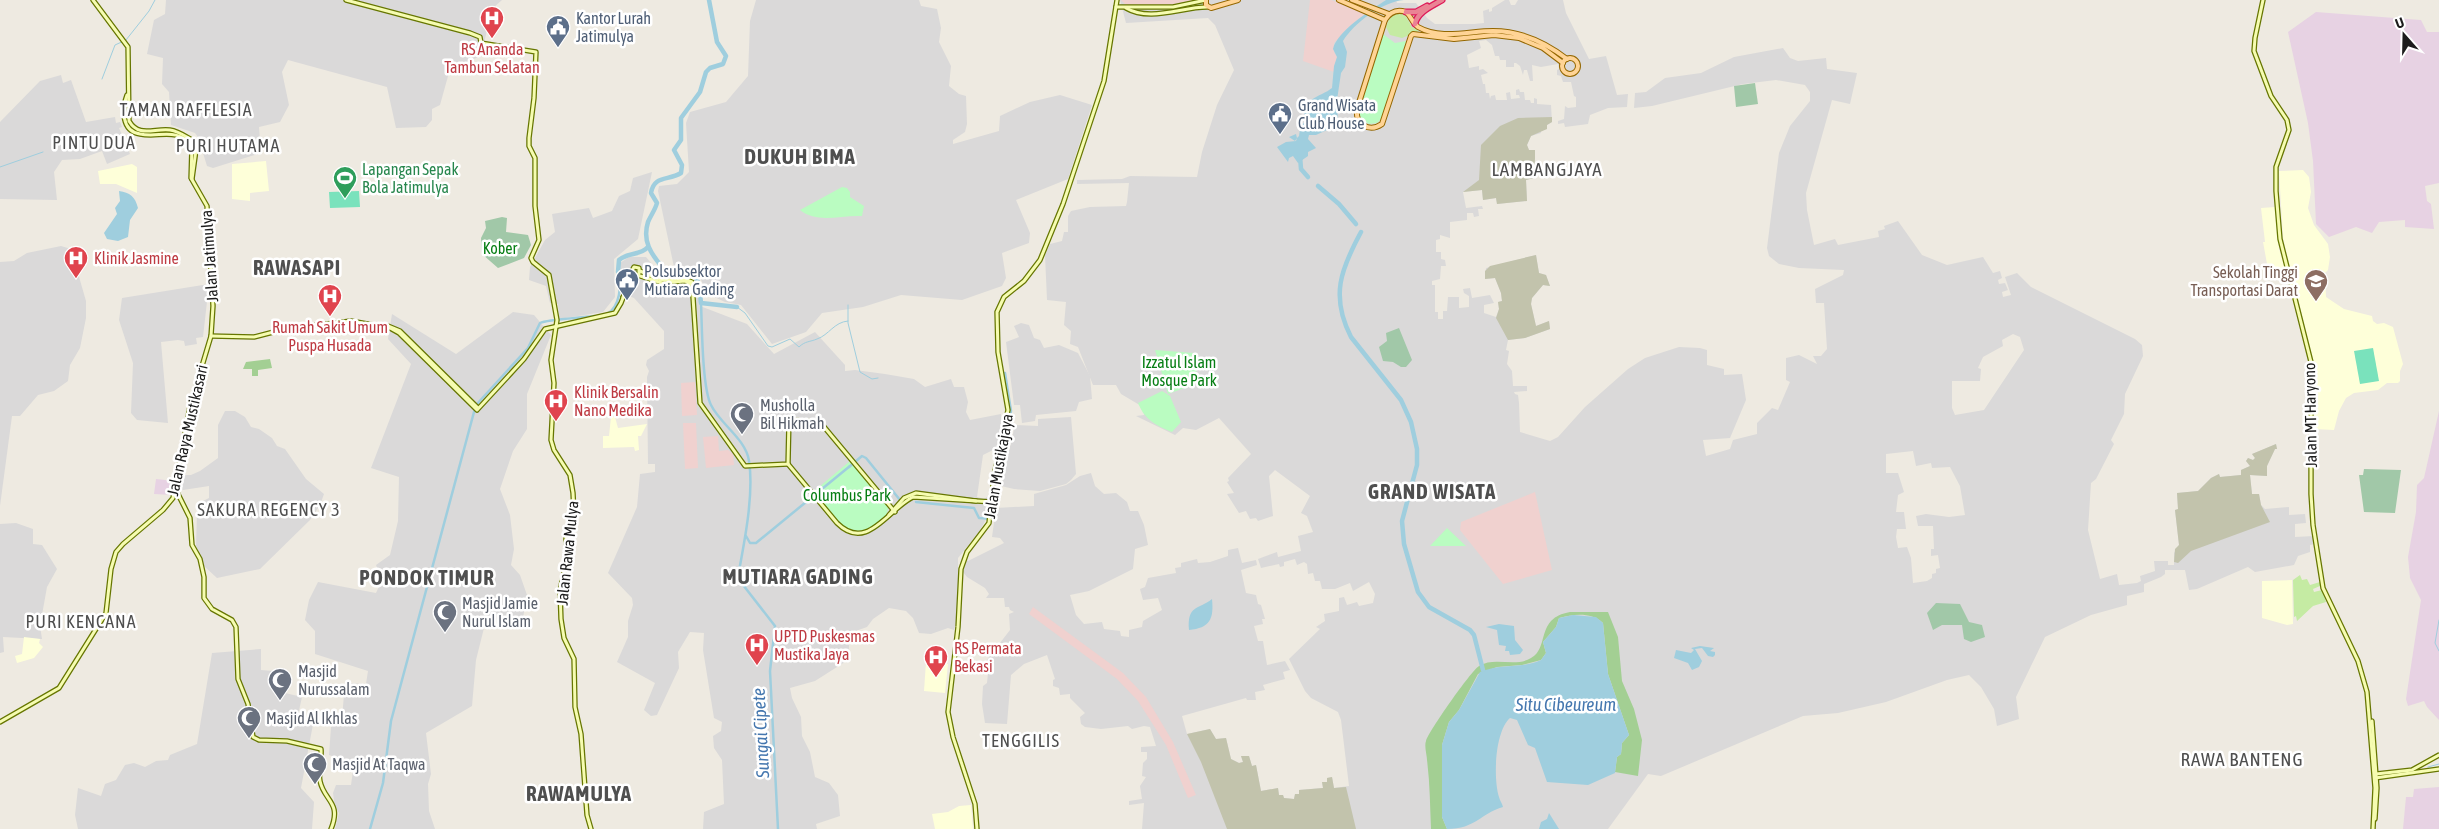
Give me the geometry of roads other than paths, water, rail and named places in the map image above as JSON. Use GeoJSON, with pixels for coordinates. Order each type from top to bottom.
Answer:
{"type":"FeatureCollection","features":[{"type":"Feature","properties":{"kind":"highway"},"geometry":{"type":"LineString","coordinates":[[1406,12],[1416,12],[1436,0]]}},
{"type":"Feature","properties":{"kind":"highway"},"geometry":{"type":"LineString","coordinates":[[1415,24],[1420,14],[1442,0]]}},
{"type":"Feature","properties":{"kind":"main road","name":"Jalan Jatimulya"},"geometry":{"type":"LineString","coordinates":[[93,0],[125,41],[129,50],[124,118],[130,129],[140,134],[172,134],[191,144],[193,148],[192,180],[207,206],[214,288],[211,336]]}},
{"type":"Feature","properties":{"kind":"main road","name":"Jalan Rawa Mulya"},"geometry":{"type":"LineString","coordinates":[[346,0],[480,37],[481,43],[489,46],[536,52],[534,98],[528,138],[529,146],[535,158],[535,206],[539,240],[531,258],[534,263],[549,275],[556,323],[551,360],[554,384],[551,435],[554,450],[572,479],[574,513],[566,537],[566,564],[560,590],[561,613],[564,638],[574,659],[574,706],[581,734],[587,815],[590,829]]}},
{"type":"Feature","properties":{"kind":"main road","name":"Jalan Mustikajaya"},"geometry":{"type":"LineString","coordinates":[[977,829],[975,804],[953,737],[948,712],[958,627],[961,569],[967,552],[987,528],[990,519],[994,475],[1008,410],[997,345],[998,308],[1004,297],[1024,281],[1040,260],[1063,204],[1104,81],[1117,0]]}},
{"type":"Feature","properties":{"kind":"main road"},"geometry":{"type":"LineString","coordinates":[[1201,5],[1206,0],[1208,7]]}},
{"type":"Feature","properties":{"kind":"main road"},"geometry":{"type":"LineString","coordinates":[[1208,7],[1215,2],[1238,0]]}},
{"type":"Feature","properties":{"kind":"main road"},"geometry":{"type":"LineString","coordinates":[[1339,0],[1353,2],[1389,14],[1398,11],[1406,12],[1418,27],[1443,33],[1494,31],[1520,34],[1545,44],[1567,59],[1577,62],[1576,72],[1566,73],[1563,63],[1543,48],[1518,38],[1494,35],[1454,39],[1413,34],[1410,36],[1385,118],[1378,127],[1369,128],[1359,122],[1357,111],[1385,20],[1389,14]]}},
{"type":"Feature","properties":{"kind":"main road","name":"Jalan MT Haryono"},"geometry":{"type":"LineString","coordinates":[[2263,0],[2254,38],[2254,51],[2271,96],[2288,125],[2288,138],[2275,170],[2277,206],[2286,265],[2311,362],[2311,505],[2321,577],[2328,603],[2358,660],[2367,692],[2375,764],[2373,829]]}},
{"type":"Feature","properties":{"kind":"main road"},"geometry":{"type":"LineString","coordinates":[[1353,2],[1385,20]]}},
{"type":"Feature","properties":{"kind":"main road"},"geometry":{"type":"LineString","coordinates":[[1116,8],[1126,8],[1139,13],[1201,5],[1208,7]]}},
{"type":"Feature","properties":{"kind":"main road"},"geometry":{"type":"LineString","coordinates":[[1563,63],[1567,59]]}},
{"type":"Feature","properties":{"kind":"main road"},"geometry":{"type":"LineString","coordinates":[[624,297],[633,268],[636,266],[639,273]]}},
{"type":"Feature","properties":{"kind":"main road"},"geometry":{"type":"LineString","coordinates":[[632,272],[662,283],[687,282],[693,288],[700,403],[745,466],[788,464]]}},
{"type":"Feature","properties":{"kind":"main road"},"geometry":{"type":"LineString","coordinates":[[211,336],[254,337],[285,329],[351,321],[392,326],[400,331],[476,408],[532,350],[544,329],[556,323],[617,312],[639,273]]}},
{"type":"Feature","properties":{"kind":"main road","name":"Jalan Raya Mustikasari"},"geometry":{"type":"LineString","coordinates":[[0,722],[59,688],[106,613],[111,569],[116,552],[167,506],[176,490],[190,406],[211,336]]}},
{"type":"Feature","properties":{"kind":"main road"},"geometry":{"type":"LineString","coordinates":[[893,510],[823,423],[796,420],[788,428],[788,464],[837,523],[850,533],[866,532],[888,515],[893,510],[904,498],[916,493],[993,502]]}},
{"type":"Feature","properties":{"kind":"main road"},"geometry":{"type":"LineString","coordinates":[[176,490],[190,518],[192,545],[198,556],[204,577],[204,598],[212,609],[231,620],[236,627],[238,681],[248,704],[253,737],[259,740],[287,741],[321,749],[320,782],[330,799],[334,811],[331,829]]}},
{"type":"Feature","properties":{"kind":"main road","name":"Jalan MT Haryono"},"geometry":{"type":"LineString","coordinates":[[2371,716],[2377,788],[2376,816],[2373,822]]}},
{"type":"Feature","properties":{"kind":"main road"},"geometry":{"type":"LineString","coordinates":[[2377,788],[2382,780],[2391,775],[2412,770],[2439,755]]}},
{"type":"Feature","properties":{"kind":"main road"},"geometry":{"type":"LineString","coordinates":[[2375,764],[2378,769],[2391,775]]}},
{"type":"Feature","properties":{"kind":"main road"},"geometry":{"type":"LineString","coordinates":[[2375,776],[2439,769]]}},
{"type":"Feature","properties":{"kind":"water"},"geometry":{"type":"Polygon","coordinates":[[[1386,0],[1404,0],[1387,5],[1369,14],[1348,34],[1343,41],[1347,52],[1345,67],[1341,73],[1337,100],[1338,125],[1316,135],[1309,135],[1308,139],[1316,148],[1308,152],[1308,156],[1298,163],[1293,156],[1289,158],[1288,162],[1277,147],[1286,142],[1296,141],[1306,119],[1304,113],[1307,103],[1332,88],[1334,66],[1337,57],[1333,49],[1341,35],[1355,22],[1386,0]]]}},
{"type":"Feature","properties":{"kind":"water"},"geometry":{"type":"Polygon","coordinates":[[[1296,134],[1297,138],[1295,141],[1289,137],[1296,134]]]}},
{"type":"Feature","properties":{"kind":"water"},"geometry":{"type":"Polygon","coordinates":[[[119,191],[132,196],[138,208],[130,220],[128,237],[118,241],[107,239],[104,233],[117,214],[115,208],[120,201],[119,191]]]}},
{"type":"Feature","properties":{"kind":"water"},"geometry":{"type":"Polygon","coordinates":[[[1212,599],[1212,612],[1209,621],[1202,627],[1189,630],[1190,616],[1194,609],[1212,599]]]}},
{"type":"Feature","properties":{"kind":"water","name":"Situ Cibeureum"},"geometry":{"type":"Polygon","coordinates":[[[1573,615],[1596,617],[1603,623],[1608,674],[1629,735],[1622,743],[1621,754],[1617,757],[1615,773],[1588,785],[1547,782],[1535,748],[1528,745],[1517,720],[1510,718],[1501,733],[1496,767],[1497,789],[1503,807],[1472,824],[1447,829],[1442,817],[1442,745],[1449,722],[1459,710],[1480,672],[1488,669],[1534,663],[1541,660],[1546,653],[1543,642],[1556,627],[1559,618],[1573,615]]]}},
{"type":"Feature","properties":{"kind":"water","name":"Situ Cibeureum"},"geometry":{"type":"Polygon","coordinates":[[[1499,624],[1514,626],[1515,640],[1523,650],[1520,654],[1510,655],[1509,651],[1505,651],[1506,646],[1499,645],[1497,630],[1486,627],[1499,624]]]}},
{"type":"Feature","properties":{"kind":"water"},"geometry":{"type":"Polygon","coordinates":[[[1700,646],[1714,648],[1710,651],[1715,652],[1715,655],[1713,657],[1708,656],[1702,648],[1695,649],[1702,661],[1699,667],[1692,670],[1688,663],[1674,658],[1676,650],[1691,653],[1694,650],[1691,648],[1700,646]]]}},
{"type":"Feature","properties":{"kind":"water"},"geometry":{"type":"Polygon","coordinates":[[[1549,813],[1559,829],[1539,829],[1541,822],[1547,819],[1549,813]]]}},
{"type":"Feature","properties":{"kind":"waterway"},"geometry":{"type":"LineString","coordinates":[[102,79],[115,45],[126,40],[149,11],[155,0]]}},
{"type":"Feature","properties":{"kind":"waterway"},"geometry":{"type":"LineString","coordinates":[[709,0],[717,42],[726,56],[723,64],[710,68],[706,72],[700,92],[681,118],[681,140],[674,150],[682,165],[681,173],[655,183],[651,193],[657,203],[648,222],[646,235],[651,252],[663,268],[694,272],[699,285],[701,303],[737,307]]}},
{"type":"Feature","properties":{"kind":"waterway"},"geometry":{"type":"LineString","coordinates":[[0,167],[43,152]]}},
{"type":"Feature","properties":{"kind":"waterway"},"geometry":{"type":"LineString","coordinates":[[1300,156],[1301,169],[1308,177]]}},
{"type":"Feature","properties":{"kind":"waterway"},"geometry":{"type":"LineString","coordinates":[[1318,186],[1339,204],[1356,224]]}},
{"type":"Feature","properties":{"kind":"waterway"},"geometry":{"type":"LineString","coordinates":[[1361,232],[1348,258],[1344,271],[1341,283],[1341,308],[1351,337],[1401,400],[1411,422],[1417,449],[1417,465],[1402,521],[1404,544],[1418,592],[1429,607],[1470,630],[1474,635],[1483,670]]}},
{"type":"Feature","properties":{"kind":"waterway"},"geometry":{"type":"LineString","coordinates":[[618,272],[619,260],[641,252],[648,247]]}},
{"type":"Feature","properties":{"kind":"waterway"},"geometry":{"type":"LineString","coordinates":[[607,314],[615,306],[619,295],[620,283],[618,272]]}},
{"type":"Feature","properties":{"kind":"waterway","name":"Sungai Cipete"},"geometry":{"type":"LineString","coordinates":[[701,303],[703,356],[708,396],[715,412],[743,446],[749,461],[750,501],[739,571],[740,581],[775,626],[770,671],[778,829]]}},
{"type":"Feature","properties":{"kind":"waterway"},"geometry":{"type":"LineString","coordinates":[[848,305],[848,323],[860,372],[872,379],[878,378]]}},
{"type":"Feature","properties":{"kind":"waterway"},"geometry":{"type":"LineString","coordinates":[[737,307],[745,313],[768,346],[772,347],[790,339],[799,347],[821,337],[839,324],[848,321]]}},
{"type":"Feature","properties":{"kind":"waterway"},"geometry":{"type":"LineString","coordinates":[[370,829],[383,783],[391,721],[477,404],[528,348],[540,323],[550,320],[594,316]]}},
{"type":"Feature","properties":{"kind":"waterway"},"geometry":{"type":"LineString","coordinates":[[916,502],[974,508],[979,518],[993,519],[999,462],[1011,411],[1005,373]]}},
{"type":"Feature","properties":{"kind":"waterway"},"geometry":{"type":"LineString","coordinates":[[849,467],[862,456],[866,458],[900,500]]}},
{"type":"Feature","properties":{"kind":"waterway"},"geometry":{"type":"LineString","coordinates":[[746,536],[750,543],[756,543],[850,466]]}},
{"type":"Feature","properties":{"kind":"waterway"},"geometry":{"type":"LineString","coordinates":[[2439,620],[2435,643],[2439,651]]}},
{"type":"Feature","properties":{"kind":"waterway"},"geometry":{"type":"LineString","coordinates":[[2428,767],[2439,764]]}},
{"type":"Feature","properties":{"kind":"place","name":"RS Ananda Tambun Selatan"},"geometry":{"type":"Point","coordinates":[492,39]}},
{"type":"Feature","properties":{"kind":"place","name":"Kantor Lurah Jatimulya"},"geometry":{"type":"Point","coordinates":[558,48]}},
{"type":"Feature","properties":{"kind":"place","name":"Grand Wisata Club House"},"geometry":{"type":"Point","coordinates":[1280,135]}},
{"type":"Feature","properties":{"kind":"place","name":"Lapangan Sepak Bola Jatimulya"},"geometry":{"type":"Point","coordinates":[345,199]}},
{"type":"Feature","properties":{"kind":"place","name":"Klinik Jasmine"},"geometry":{"type":"Point","coordinates":[76,279]}},
{"type":"Feature","properties":{"kind":"place","name":"Polsubsektor Mutiara Gading"},"geometry":{"type":"Point","coordinates":[627,301]}},
{"type":"Feature","properties":{"kind":"place","name":"Sekolah Tinggi Transportasi Darat"},"geometry":{"type":"Point","coordinates":[2316,302]}},
{"type":"Feature","properties":{"kind":"place","name":"Rumah Sakit Umum Puspa Husada"},"geometry":{"type":"Point","coordinates":[330,317]}},
{"type":"Feature","properties":{"kind":"place","name":"Klinik Bersalin Nano Medika"},"geometry":{"type":"Point","coordinates":[556,422]}},
{"type":"Feature","properties":{"kind":"place","name":"Musholla Bil Hikmah"},"geometry":{"type":"Point","coordinates":[742,435]}},
{"type":"Feature","properties":{"kind":"place","name":"Masjid Jamie Nurul Islam"},"geometry":{"type":"Point","coordinates":[445,633]}},
{"type":"Feature","properties":{"kind":"place","name":"UPTD Puskesmas Mustika Jaya"},"geometry":{"type":"Point","coordinates":[757,666]}},
{"type":"Feature","properties":{"kind":"place","name":"RS Permata Bekasi"},"geometry":{"type":"Point","coordinates":[936,678]}},
{"type":"Feature","properties":{"kind":"place","name":"Masjid Nurussalam"},"geometry":{"type":"Point","coordinates":[280,701]}},
{"type":"Feature","properties":{"kind":"place","name":"Masjid Al Ikhlas"},"geometry":{"type":"Point","coordinates":[249,739]}},
{"type":"Feature","properties":{"kind":"place","name":"Masjid At Taqwa"},"geometry":{"type":"Point","coordinates":[315,785]}},
{"type":"Feature","properties":{"kind":"district","name":"TAMAN RAFFLESIA"},"geometry":{"type":"Point","coordinates":[186,110]}},
{"type":"Feature","properties":{"kind":"district","name":"PINTU DUA"},"geometry":{"type":"Point","coordinates":[94,143]}},
{"type":"Feature","properties":{"kind":"district","name":"PURI HUTAMA"},"geometry":{"type":"Point","coordinates":[228,146]}},
{"type":"Feature","properties":{"kind":"district","name":"DUKUH BIMA"},"geometry":{"type":"Point","coordinates":[800,157]}},
{"type":"Feature","properties":{"kind":"district","name":"LAMBANGJAYA"},"geometry":{"type":"Point","coordinates":[1547,169]}},
{"type":"Feature","properties":{"kind":"district","name":"RAWASAPI"},"geometry":{"type":"Point","coordinates":[297,268]}},
{"type":"Feature","properties":{"kind":"district","name":"GRAND WISATA"},"geometry":{"type":"Point","coordinates":[1432,492]}},
{"type":"Feature","properties":{"kind":"district","name":"SAKURA REGENCY 3"},"geometry":{"type":"Point","coordinates":[269,510]}},
{"type":"Feature","properties":{"kind":"district","name":"MUTIARA GADING"},"geometry":{"type":"Point","coordinates":[798,577]}},
{"type":"Feature","properties":{"kind":"district","name":"PONDOK TIMUR"},"geometry":{"type":"Point","coordinates":[427,578]}},
{"type":"Feature","properties":{"kind":"district","name":"PURI KENCANA"},"geometry":{"type":"Point","coordinates":[81,622]}},
{"type":"Feature","properties":{"kind":"district","name":"TENGGILIS"},"geometry":{"type":"Point","coordinates":[1021,741]}},
{"type":"Feature","properties":{"kind":"district","name":"RAWA BANTENG"},"geometry":{"type":"Point","coordinates":[2242,759]}},
{"type":"Feature","properties":{"kind":"district","name":"RAWAMULYA"},"geometry":{"type":"Point","coordinates":[579,794]}},
{"type":"Feature","properties":{"kind":"park label","name":"Kober"},"geometry":{"type":"Point","coordinates":[500,248]}},
{"type":"Feature","properties":{"kind":"park label","name":"Izzatul Islam Mosque Park"},"geometry":{"type":"Point","coordinates":[1179,371]}},
{"type":"Feature","properties":{"kind":"park label","name":"Columbus Park"},"geometry":{"type":"Point","coordinates":[847,495]}}]}
